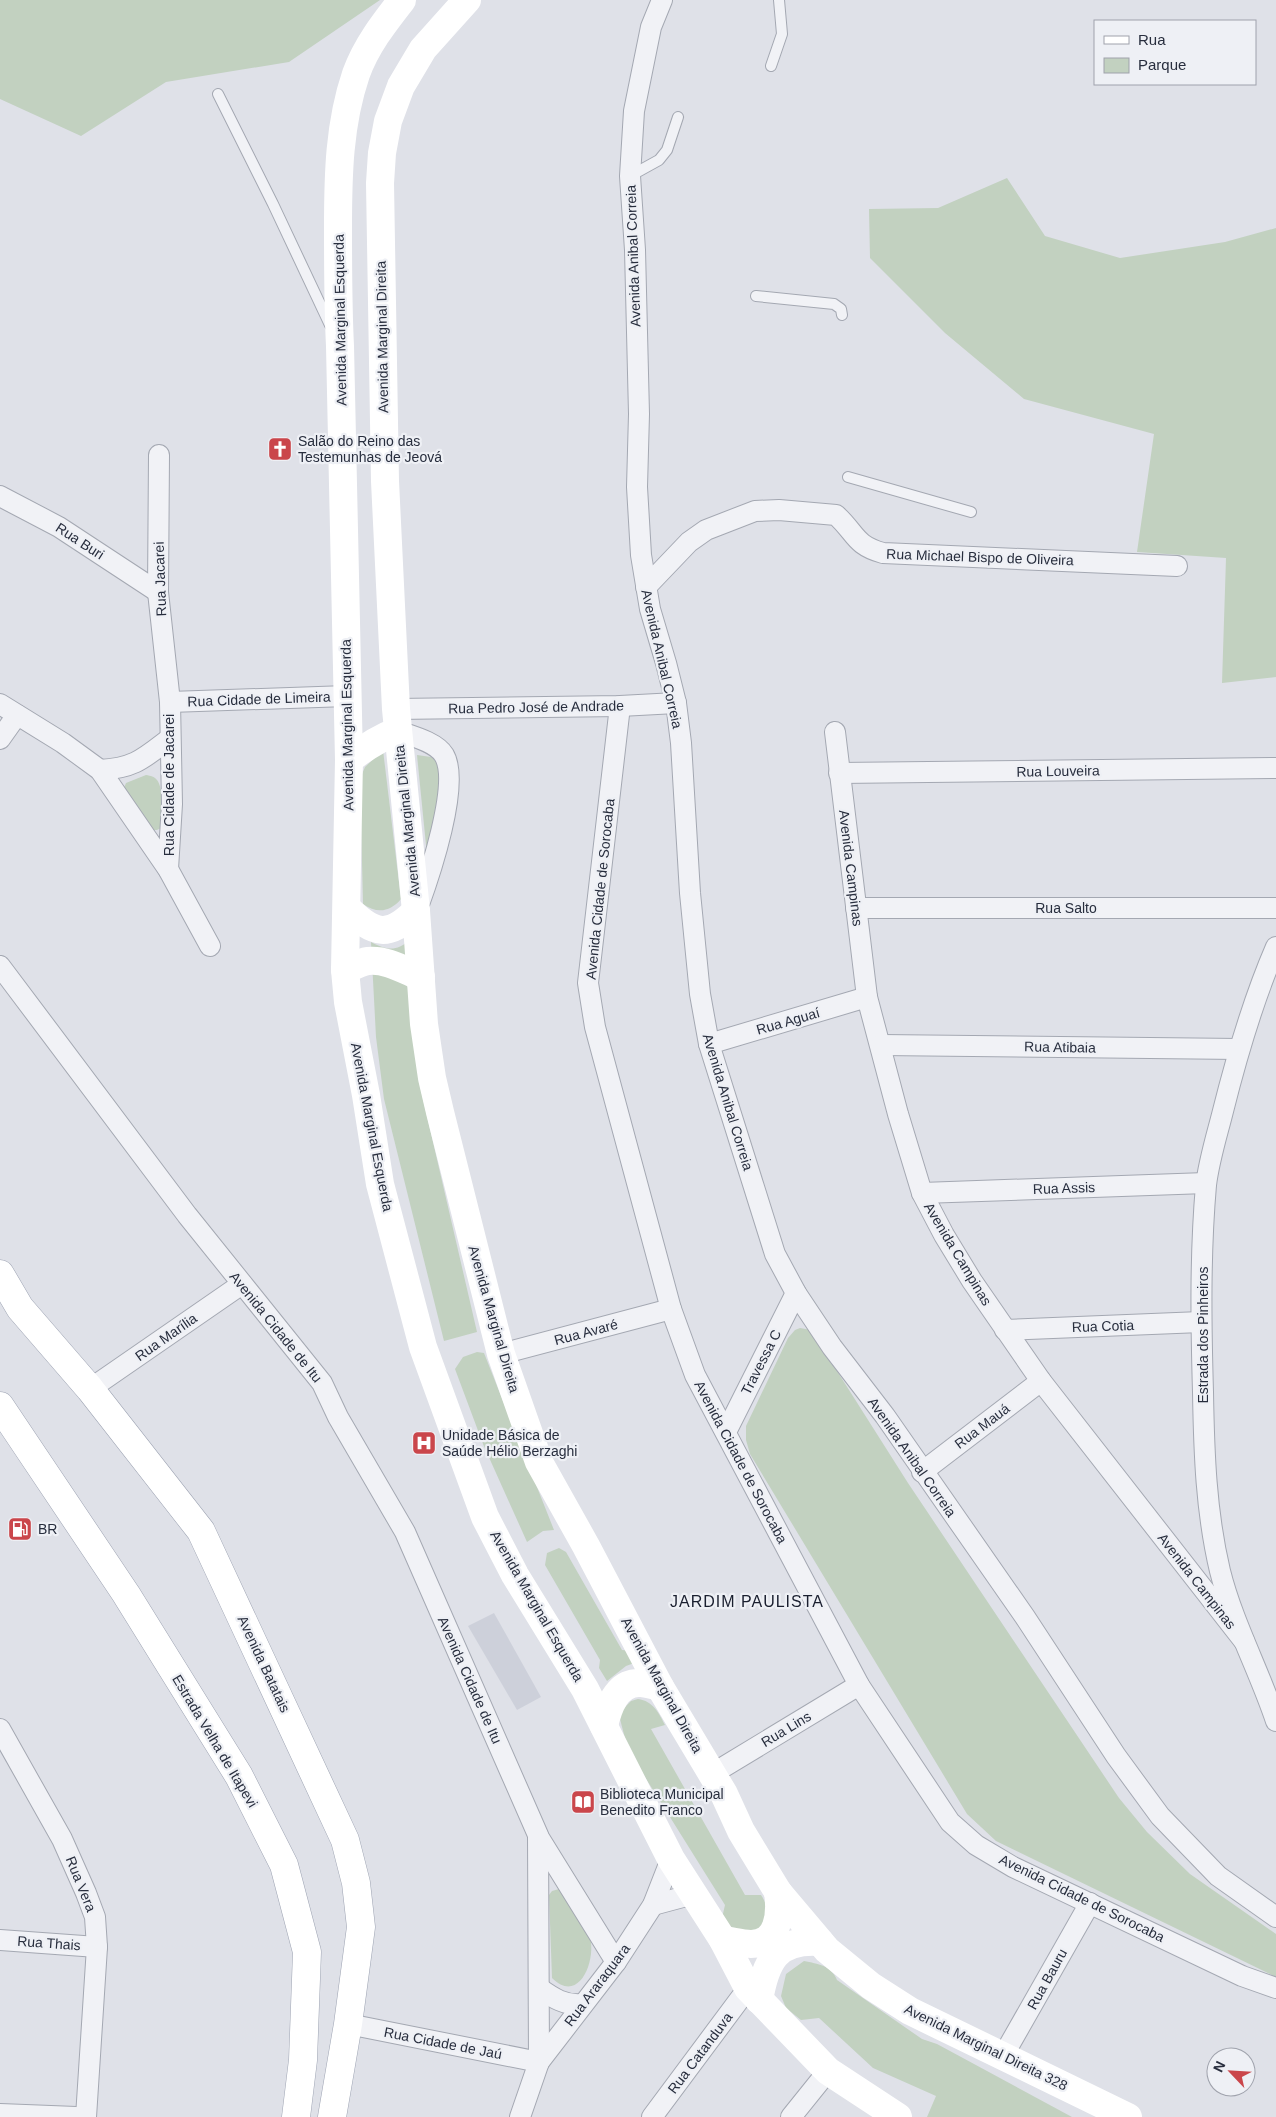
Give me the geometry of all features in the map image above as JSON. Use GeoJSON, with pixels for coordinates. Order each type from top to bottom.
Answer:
{"type":"FeatureCollection","features":[{"type":"Feature","properties":{"kind":"main road","name":"Avenida Marginal Esquerda"},"geometry":{"type":"LineString","coordinates":[[402,0],[374,37],[356,73],[340,142],[338,179],[337,288],[340,346],[349,760],[348,909],[345,970],[348,1002],[366,1095],[380,1184],[423,1347],[485,1517],[515,1575],[585,1689],[672,1859],[723,1940],[753,1994],[828,2070],[898,2117]]}},
{"type":"Feature","properties":{"kind":"main road","name":"Avenida Marginal Direita"},"geometry":{"type":"LineString","coordinates":[[468,0],[423,49],[401,86],[388,121],[382,153],[380,183],[384,442],[397,720],[416,911],[424,1024],[432,1078],[501,1354],[539,1462],[586,1546],[660,1688],[712,1774]]}},
{"type":"Feature","properties":{"kind":"main road"},"geometry":{"type":"LineString","coordinates":[[349,760],[382,737],[397,720]]}},
{"type":"Feature","properties":{"kind":"main road"},"geometry":{"type":"LineString","coordinates":[[348,909],[362,924],[381,930],[403,924],[416,911]]}},
{"type":"Feature","properties":{"kind":"main road"},"geometry":{"type":"LineString","coordinates":[[345,970],[366,961],[377,961],[421,977]]}},
{"type":"Feature","properties":{"kind":"main road","name":"Avenida Batatais"},"geometry":{"type":"LineString","coordinates":[[0,1274],[10,1303],[90,1389],[200,1531],[345,1840],[356,1883],[361,1927],[348,2024],[332,2117]]}},
{"type":"Feature","properties":{"kind":"main road","name":"Estrada Velha de Itapevi"},"geometry":{"type":"LineString","coordinates":[[2,1418],[126,1594],[239,1776],[284,1865],[307,1952],[303,2060],[296,2117]]}},
{"type":"Feature","properties":{"kind":"main road"},"geometry":{"type":"LineString","coordinates":[[604,1726],[608,1706],[616,1693],[639,1683],[660,1688]]}},
{"type":"Feature","properties":{"kind":"main road","name":"Avenida Marginal Direita 328"},"geometry":{"type":"LineString","coordinates":[[712,1774],[724,1794],[741,1831],[778,1892],[827,1950],[871,1986],[910,2011],[1128,2117]]}},
{"type":"Feature","properties":{"kind":"main road"},"geometry":{"type":"LineString","coordinates":[[723,1940],[752,1944],[765,1941],[777,1927],[780,1911],[778,1892]]}},
{"type":"Feature","properties":{"kind":"main road"},"geometry":{"type":"LineString","coordinates":[[753,1994],[772,1958],[785,1946],[803,1941],[820,1942]]}},
{"type":"Feature","properties":{"kind":"street","name":"Avenida Anibal Correia"},"geometry":{"type":"LineString","coordinates":[[662,0],[651,27],[634,111],[630,176],[635,250],[638,414],[637,487],[641,555],[646,587],[676,703],[681,743],[690,893],[696,957],[700,994],[709,1044],[775,1254],[796,1293],[832,1347],[885,1416],[922,1472],[1025,1616],[1116,1756],[1160,1816],[1218,1876],[1276,1917]]}},
{"type":"Feature","properties":{"kind":"street","name":"Rua Jacarei"},"geometry":{"type":"LineString","coordinates":[[159,455],[158,592],[170,702]]}},
{"type":"Feature","properties":{"kind":"street","name":"Rua Buri"},"geometry":{"type":"LineString","coordinates":[[0,496],[59,527],[158,592]]}},
{"type":"Feature","properties":{"kind":"street","name":"Rua Michael Bispo de Oliveira"},"geometry":{"type":"LineString","coordinates":[[646,587],[689,542],[706,530],[755,511],[804,511],[836,515],[860,543],[870,550],[883,553],[1178,566]]}},
{"type":"Feature","properties":{"kind":"street","name":"Rua Cidade de Limeira"},"geometry":{"type":"LineString","coordinates":[[170,702],[348,696]]}},
{"type":"Feature","properties":{"kind":"street","name":"Rua Cidade de Jacarei"},"geometry":{"type":"LineString","coordinates":[[168,869],[172,804],[169,738],[170,702]]}},
{"type":"Feature","properties":{"kind":"street","name":"Rua Pedro José de Andrade"},"geometry":{"type":"LineString","coordinates":[[397,720],[676,703]]}},
{"type":"Feature","properties":{"kind":"street"},"geometry":{"type":"LineString","coordinates":[[0,704],[63,743],[100,770],[168,869],[210,946]]}},
{"type":"Feature","properties":{"kind":"street","name":"Avenida Cidade de Sorocaba"},"geometry":{"type":"LineString","coordinates":[[620,706],[588,983],[595,1027],[671,1310],[695,1375],[859,1684],[950,1822],[976,1845],[1013,1868],[1242,1976],[1276,1988]]}},
{"type":"Feature","properties":{"kind":"street"},"geometry":{"type":"LineString","coordinates":[[0,739],[17,715]]}},
{"type":"Feature","properties":{"kind":"street","name":"Avenida Marginal Direita"},"geometry":{"type":"LineString","coordinates":[[397,720],[414,736],[440,749],[445,756],[448,766],[448,797],[443,822],[430,874],[416,911]]}},
{"type":"Feature","properties":{"kind":"street","name":"Avenida Campinas"},"geometry":{"type":"LineString","coordinates":[[835,732],[867,998],[898,1114],[922,1193],[944,1235],[1005,1330],[1041,1381],[1244,1641]]}},
{"type":"Feature","properties":{"kind":"street"},"geometry":{"type":"LineString","coordinates":[[100,770],[122,768],[141,761],[169,738]]}},
{"type":"Feature","properties":{"kind":"street","name":"Rua Louveira"},"geometry":{"type":"LineString","coordinates":[[839,773],[1276,768]]}},
{"type":"Feature","properties":{"kind":"street","name":"Rua Salto"},"geometry":{"type":"LineString","coordinates":[[856,908],[1276,908]]}},
{"type":"Feature","properties":{"kind":"street","name":"Estrada dos Pinheiros"},"geometry":{"type":"LineString","coordinates":[[1276,947],[1262,978],[1239,1049],[1206,1183],[1201,1322],[1204,1463],[1208,1509],[1221,1572],[1244,1641],[1270,1684],[1276,1721]]}},
{"type":"Feature","properties":{"kind":"street","name":"Avenida Cidade de Itu"},"geometry":{"type":"LineString","coordinates":[[0,966],[242,1284],[322,1383],[338,1417],[404,1532],[538,1835],[616,1962]]}},
{"type":"Feature","properties":{"kind":"street","name":"Rua Aguaí"},"geometry":{"type":"LineString","coordinates":[[709,1044],[867,998]]}},
{"type":"Feature","properties":{"kind":"street","name":"Rua Atibaia"},"geometry":{"type":"LineString","coordinates":[[880,1045],[1239,1049]]}},
{"type":"Feature","properties":{"kind":"street","name":"Rua Assis"},"geometry":{"type":"LineString","coordinates":[[922,1193],[1206,1183]]}},
{"type":"Feature","properties":{"kind":"street","name":"Rua Marília"},"geometry":{"type":"LineString","coordinates":[[90,1389],[242,1284]]}},
{"type":"Feature","properties":{"kind":"street","name":"Travessa C"},"geometry":{"type":"LineString","coordinates":[[726,1432],[796,1293]]}},
{"type":"Feature","properties":{"kind":"street","name":"Rua Avaré"},"geometry":{"type":"LineString","coordinates":[[501,1354],[671,1310]]}},
{"type":"Feature","properties":{"kind":"street","name":"Rua Cotia"},"geometry":{"type":"LineString","coordinates":[[1005,1330],[1201,1322]]}},
{"type":"Feature","properties":{"kind":"street","name":"Rua Mauá"},"geometry":{"type":"LineString","coordinates":[[922,1472],[1041,1381]]}},
{"type":"Feature","properties":{"kind":"street","name":"Rua Lins"},"geometry":{"type":"LineString","coordinates":[[712,1774],[859,1684]]}},
{"type":"Feature","properties":{"kind":"street","name":"Rua Vera"},"geometry":{"type":"LineString","coordinates":[[0,1729],[62,1839],[94,1917],[97,1947],[86,2117]]}},
{"type":"Feature","properties":{"kind":"street","name":"Avenida Cidade de Itu"},"geometry":{"type":"LineString","coordinates":[[520,2117],[539,2062],[538,1835]]}},
{"type":"Feature","properties":{"kind":"street","name":"Rua Araraquara"},"geometry":{"type":"LineString","coordinates":[[539,2062],[616,1962],[653,1905],[672,1859]]}},
{"type":"Feature","properties":{"kind":"street"},"geometry":{"type":"LineString","coordinates":[[653,1905],[694,1894]]}},
{"type":"Feature","properties":{"kind":"street","name":"Rua Bauru"},"geometry":{"type":"LineString","coordinates":[[1004,2056],[1090,1903]]}},
{"type":"Feature","properties":{"kind":"street","name":"Rua Thais"},"geometry":{"type":"LineString","coordinates":[[0,1940],[97,1947]]}},
{"type":"Feature","properties":{"kind":"street"},"geometry":{"type":"LineString","coordinates":[[539,1988],[552,1998],[562,2002],[574,2005],[583,2004]]}},
{"type":"Feature","properties":{"kind":"street","name":"Rua Catanduva"},"geometry":{"type":"LineString","coordinates":[[652,2117],[753,1994]]}},
{"type":"Feature","properties":{"kind":"street","name":"Rua Cidade de Jaú"},"geometry":{"type":"LineString","coordinates":[[348,2024],[539,2062]]}},
{"type":"Feature","properties":{"kind":"street"},"geometry":{"type":"LineString","coordinates":[[791,2117],[828,2070]]}},
{"type":"Feature","properties":{"kind":"street"},"geometry":{"type":"LineString","coordinates":[[0,2114],[76,2117]]}},
{"type":"Feature","properties":{"kind":"lane"},"geometry":{"type":"LineString","coordinates":[[771,66],[782,34],[779,0]]}},
{"type":"Feature","properties":{"kind":"lane"},"geometry":{"type":"LineString","coordinates":[[218,94],[273,204],[340,346]]}},
{"type":"Feature","properties":{"kind":"lane"},"geometry":{"type":"LineString","coordinates":[[630,176],[659,160],[667,150],[678,117]]}},
{"type":"Feature","properties":{"kind":"lane"},"geometry":{"type":"LineString","coordinates":[[756,296],[834,304],[841,309],[842,315]]}},
{"type":"Feature","properties":{"kind":"lane"},"geometry":{"type":"LineString","coordinates":[[848,477],[970,512]]}},
{"type":"Feature","properties":{"kind":"shaded area"},"geometry":{"type":"Polygon","coordinates":[[[494,1613],[541,1697],[517,1710],[468,1626],[494,1613]]]}},
{"type":"Feature","properties":{"kind":"green space"},"geometry":{"type":"Polygon","coordinates":[[[0,0],[380,0],[289,62],[166,82],[81,136],[0,99],[0,0]]]}},
{"type":"Feature","properties":{"kind":"green space"},"geometry":{"type":"Polygon","coordinates":[[[1007,178],[1045,236],[1120,258],[1225,242],[1276,228],[1276,677],[1222,683],[1226,558],[1137,552],[1154,434],[1024,399],[945,333],[870,258],[869,209],[938,208],[1007,178]]]}},
{"type":"Feature","properties":{"kind":"green space"},"geometry":{"type":"Polygon","coordinates":[[[383,750],[401,899],[388,909],[378,910],[363,904],[360,779],[365,767],[383,750]]]}},
{"type":"Feature","properties":{"kind":"green space"},"geometry":{"type":"Polygon","coordinates":[[[417,755],[431,757],[442,766],[439,807],[427,855],[417,755]]]}},
{"type":"Feature","properties":{"kind":"green space"},"geometry":{"type":"Polygon","coordinates":[[[146,775],[156,779],[161,789],[162,818],[161,828],[157,830],[152,830],[123,790],[126,783],[146,775]]]}},
{"type":"Feature","properties":{"kind":"green space"},"geometry":{"type":"Polygon","coordinates":[[[410,940],[420,1086],[477,1332],[444,1341],[384,1099],[376,1037],[371,942],[381,947],[395,948],[410,940]]]}},
{"type":"Feature","properties":{"kind":"green space"},"geometry":{"type":"Polygon","coordinates":[[[800,1328],[811,1330],[908,1483],[1119,1798],[1147,1832],[1190,1874],[1276,1934],[1276,1977],[996,1841],[967,1814],[750,1454],[746,1440],[746,1426],[788,1338],[795,1330],[800,1328]]]}},
{"type":"Feature","properties":{"kind":"green space"},"geometry":{"type":"Polygon","coordinates":[[[477,1352],[484,1353],[554,1530],[543,1531],[527,1542],[483,1444],[455,1369],[463,1357],[477,1352]]]}},
{"type":"Feature","properties":{"kind":"green space"},"geometry":{"type":"Polygon","coordinates":[[[559,1548],[566,1552],[622,1650],[631,1651],[637,1662],[626,1666],[607,1681],[599,1668],[600,1660],[545,1565],[547,1553],[559,1548]]]}},
{"type":"Feature","properties":{"kind":"green space"},"geometry":{"type":"Polygon","coordinates":[[[638,1699],[652,1705],[665,1725],[651,1729],[745,1895],[761,1895],[764,1900],[766,1912],[760,1930],[738,1934],[722,1918],[725,1905],[628,1750],[620,1719],[621,1711],[631,1701],[638,1699]]]}},
{"type":"Feature","properties":{"kind":"green space"},"geometry":{"type":"Polygon","coordinates":[[[559,1889],[586,1927],[591,1944],[589,1965],[578,1982],[571,1986],[562,1985],[552,1978],[549,1895],[552,1891],[559,1889]]]}},
{"type":"Feature","properties":{"kind":"green space"},"geometry":{"type":"Polygon","coordinates":[[[804,1961],[828,1968],[837,1980],[922,2039],[937,2044],[1072,2117],[927,2117],[936,2096],[873,2068],[819,2018],[801,2020],[786,2008],[781,1996],[786,1974],[804,1961]]]}},
{"type":"Feature","properties":{"kind":"place","name":"Salão do Reino das Testemunhas de Jeová"},"geometry":{"type":"Point","coordinates":[280,449]}},
{"type":"Feature","properties":{"kind":"place","name":"Unidade Básica de Saúde Hélio Berzaghi"},"geometry":{"type":"Point","coordinates":[424,1443]}},
{"type":"Feature","properties":{"kind":"place","name":"BR"},"geometry":{"type":"Point","coordinates":[20,1529]}},
{"type":"Feature","properties":{"kind":"place","name":"Biblioteca Municipal Benedito Franco"},"geometry":{"type":"Point","coordinates":[583,1802]}},
{"type":"Feature","properties":{"kind":"district","name":"JARDIM PAULISTA"},"geometry":{"type":"Point","coordinates":[747,1601]}}]}
